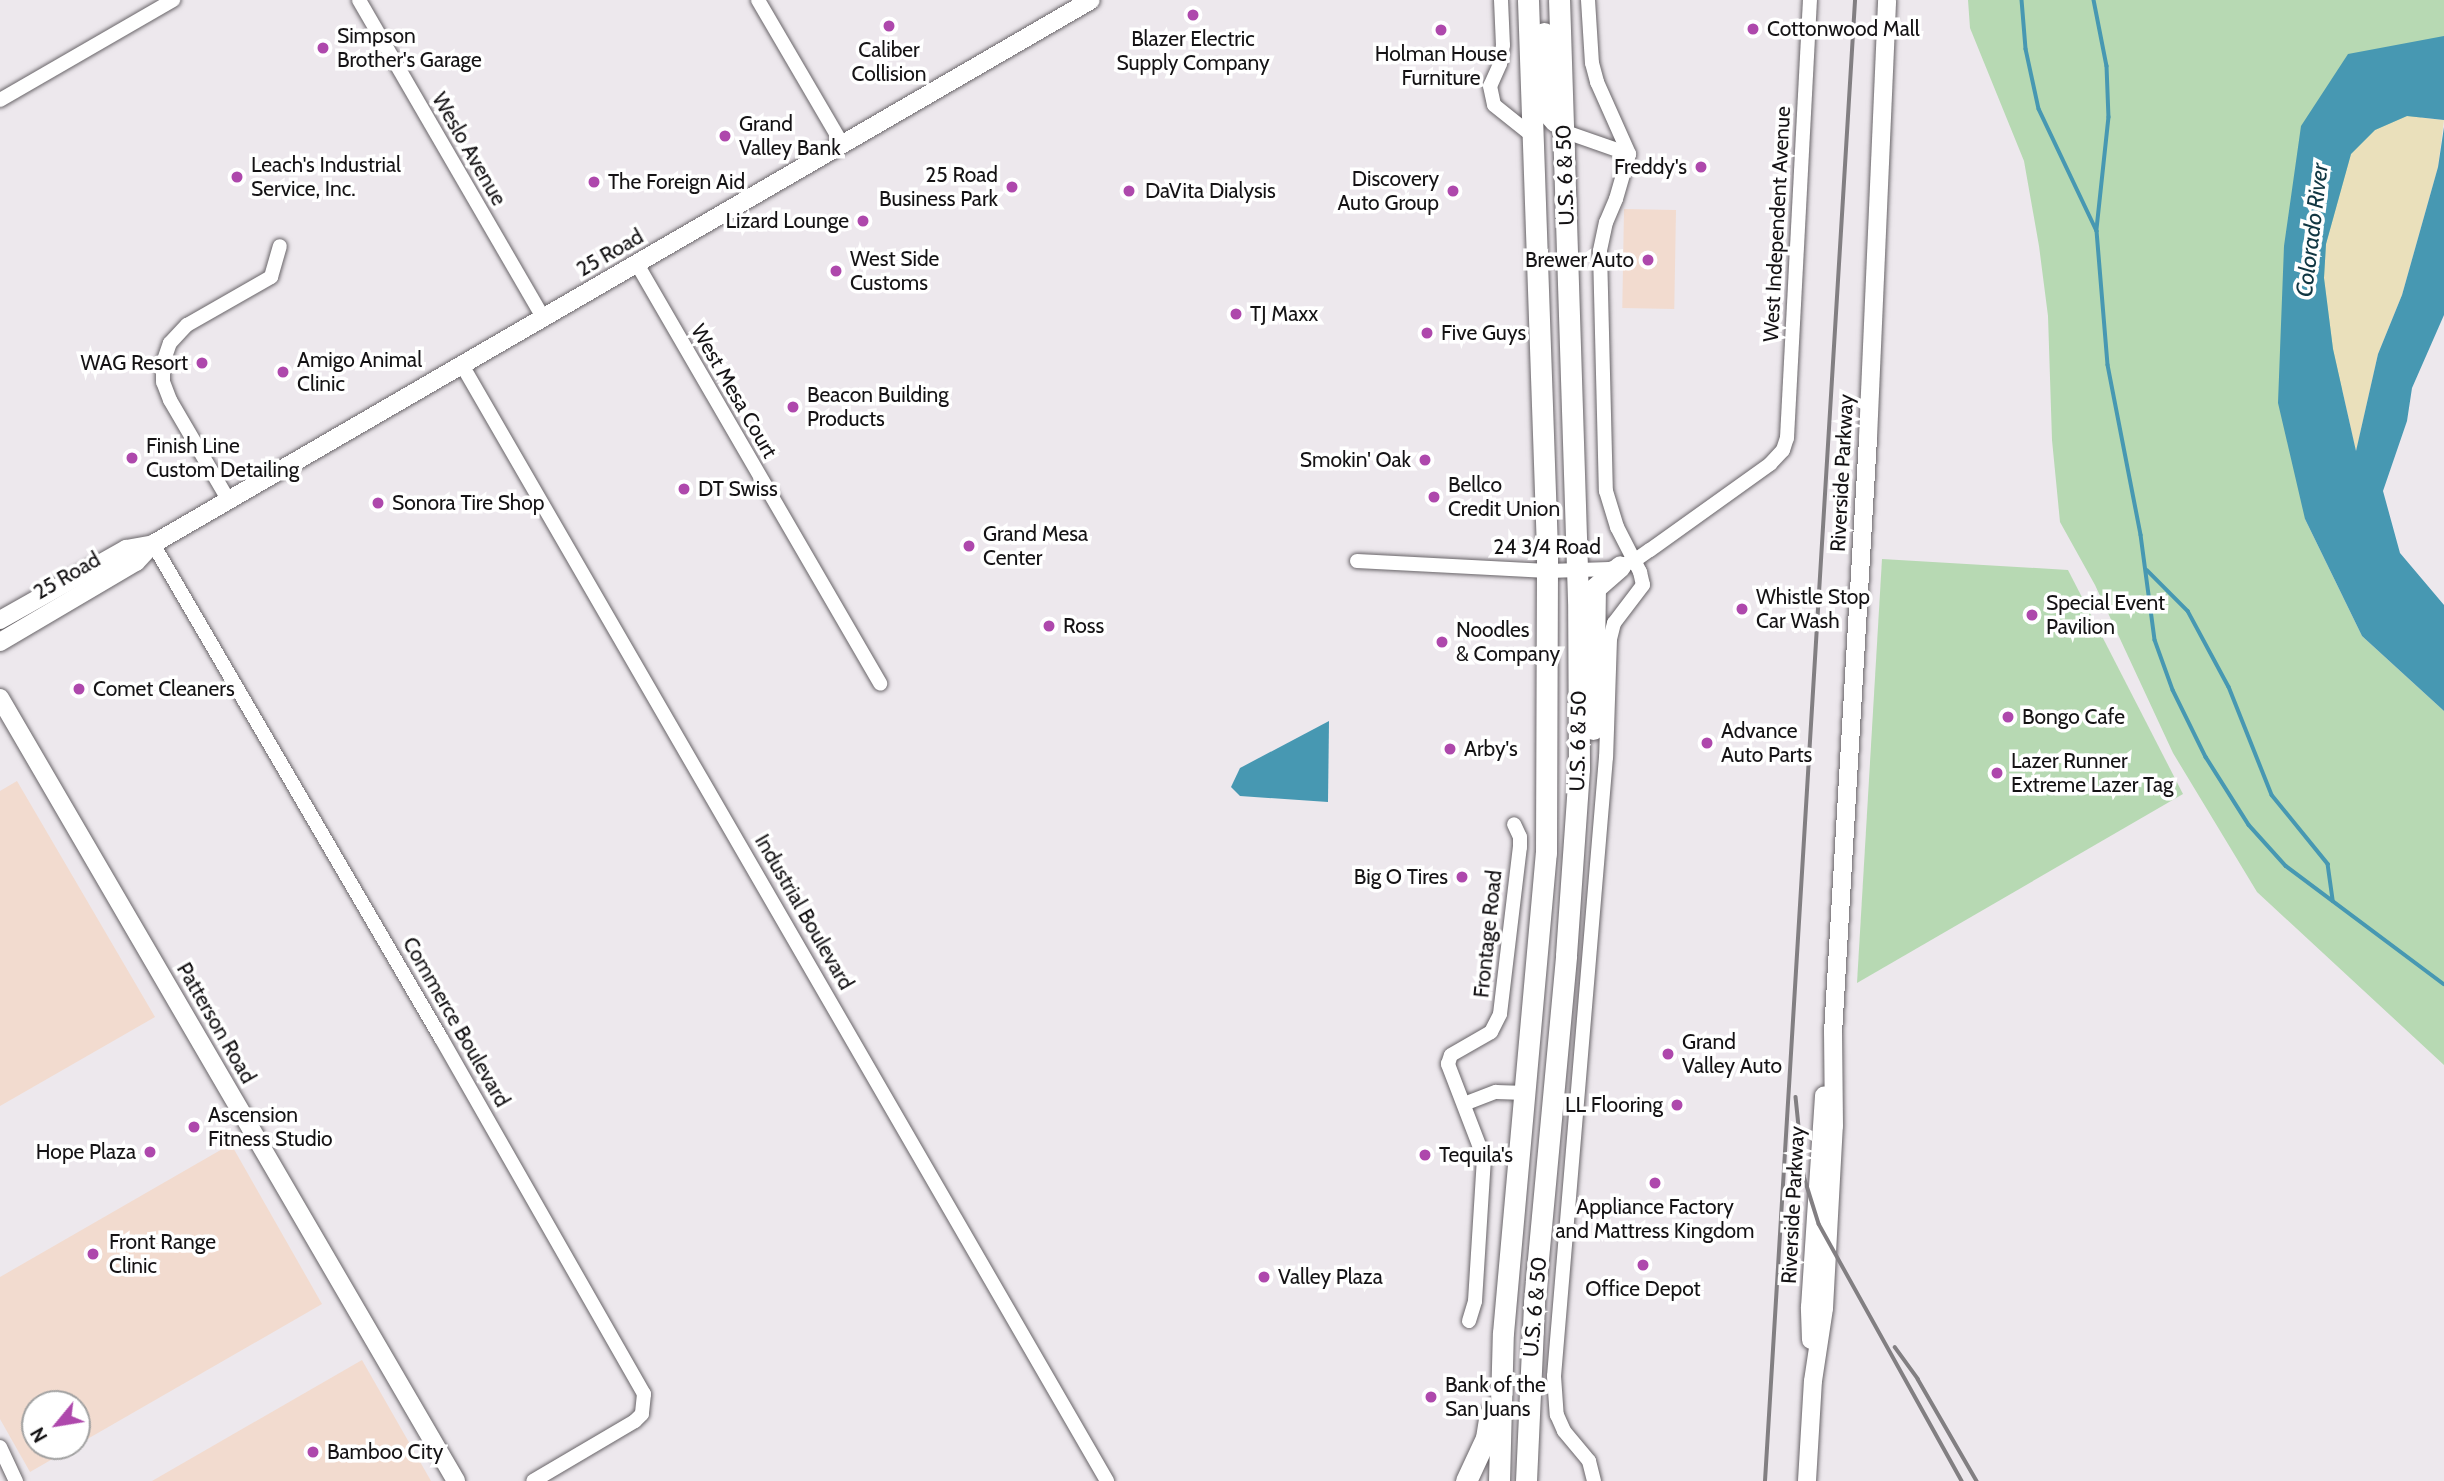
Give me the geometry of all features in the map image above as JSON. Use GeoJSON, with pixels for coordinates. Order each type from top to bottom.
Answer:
{"type":"FeatureCollection","features":[{"type":"Feature","properties":{"kind":"highway","name":"U.S. 6 & 50"},"geometry":{"type":"LineString","coordinates":[[1499,1481],[1503,1333],[1546,866],[1534,137],[1528,0]]}},
{"type":"Feature","properties":{"kind":"highway"},"geometry":{"type":"LineString","coordinates":[[1542,0],[1548,113],[1563,131]]}},
{"type":"Feature","properties":{"kind":"highway","name":"U.S. 6 & 50"},"geometry":{"type":"LineString","coordinates":[[1526,1481],[1534,1302],[1550,1147],[1579,768],[1571,363],[1559,0]]}},
{"type":"Feature","properties":{"kind":"highway"},"geometry":{"type":"LineString","coordinates":[[1534,137],[1547,152],[1552,177],[1556,295],[1571,363]]}},
{"type":"Feature","properties":{"kind":"highway"},"geometry":{"type":"LineString","coordinates":[[1576,813],[1593,761],[1595,588],[1627,564]]}},
{"type":"Feature","properties":{"kind":"highway"},"geometry":{"type":"LineString","coordinates":[[1543,572],[1555,578],[1564,593],[1565,770],[1576,813]]}},
{"type":"Feature","properties":{"kind":"highway"},"geometry":{"type":"LineString","coordinates":[[1526,1093],[1538,1109],[1527,1261],[1534,1302]]}},
{"type":"Feature","properties":{"kind":"highway"},"geometry":{"type":"LineString","coordinates":[[1466,1481],[1486,1438],[1494,1356],[1503,1333]]}},
{"type":"Feature","properties":{"kind":"main road","name":"Riverside Parkway"},"geometry":{"type":"LineString","coordinates":[[1807,1481],[1813,1381],[1824,1308],[1834,1126],[1833,1033],[1867,452],[1887,0]]}},
{"type":"Feature","properties":{"kind":"main road","name":"25 Road"},"geometry":{"type":"LineString","coordinates":[[0,642],[136,562],[153,544],[1083,2]]}},
{"type":"Feature","properties":{"kind":"main road","name":"25 Road"},"geometry":{"type":"LineString","coordinates":[[0,620],[126,549],[153,544]]}},
{"type":"Feature","properties":{"kind":"main road","name":"Patterson Road"},"geometry":{"type":"LineString","coordinates":[[0,698],[456,1481]]}},
{"type":"Feature","properties":{"kind":"street"},"geometry":{"type":"LineString","coordinates":[[0,100],[173,0]]}},
{"type":"Feature","properties":{"kind":"street","name":"Weslo Avenue"},"geometry":{"type":"LineString","coordinates":[[359,0],[543,318]]}},
{"type":"Feature","properties":{"kind":"street"},"geometry":{"type":"LineString","coordinates":[[758,0],[842,144]]}},
{"type":"Feature","properties":{"kind":"street"},"geometry":{"type":"LineString","coordinates":[[1502,0],[1500,64],[1490,86],[1494,105],[1534,137]]}},
{"type":"Feature","properties":{"kind":"street"},"geometry":{"type":"LineString","coordinates":[[1588,0],[1592,63],[1600,90],[1629,154],[1616,199],[1606,222],[1600,251],[1606,491],[1627,564],[1643,585],[1614,623],[1610,639],[1606,757],[1554,1376],[1557,1415],[1570,1438],[1589,1461],[1594,1481]]}},
{"type":"Feature","properties":{"kind":"street","name":"West Independent Avenue"},"geometry":{"type":"LineString","coordinates":[[1783,450],[1787,438],[1810,0]]}},
{"type":"Feature","properties":{"kind":"street"},"geometry":{"type":"LineString","coordinates":[[1563,131],[1583,141],[1629,154]]}},
{"type":"Feature","properties":{"kind":"street"},"geometry":{"type":"LineString","coordinates":[[229,500],[166,392],[163,363],[170,343],[187,325],[271,277],[280,246]]}},
{"type":"Feature","properties":{"kind":"street","name":"West Mesa Court"},"geometry":{"type":"LineString","coordinates":[[636,264],[880,684]]}},
{"type":"Feature","properties":{"kind":"street","name":"Industrial Boulevard"},"geometry":{"type":"LineString","coordinates":[[462,365],[1107,1481]]}},
{"type":"Feature","properties":{"kind":"street","name":"24 3/4 Road"},"geometry":{"type":"LineString","coordinates":[[1357,561],[1543,572],[1575,572],[1627,564],[1770,464],[1783,450]]}},
{"type":"Feature","properties":{"kind":"street","name":"Commerce Boulevard"},"geometry":{"type":"LineString","coordinates":[[153,544],[638,1380],[645,1404],[635,1421],[533,1481]]}},
{"type":"Feature","properties":{"kind":"street","name":"Frontage Road"},"geometry":{"type":"LineString","coordinates":[[1469,1321],[1475,1301],[1485,1169],[1484,1158],[1450,1071],[1449,1059],[1492,1032],[1500,1014],[1520,847],[1520,837],[1514,824]]}},
{"type":"Feature","properties":{"kind":"street"},"geometry":{"type":"LineString","coordinates":[[1464,1104],[1496,1092],[1526,1093]]}},
{"type":"Feature","properties":{"kind":"street"},"geometry":{"type":"LineString","coordinates":[[0,1447],[16,1481]]}},
{"type":"Feature","properties":{"kind":"shaded area","name":"Brewer Auto"},"geometry":{"type":"Polygon","coordinates":[[[1624,209],[1676,210],[1674,309],[1622,308],[1624,209]]]}},
{"type":"Feature","properties":{"kind":"shaded area"},"geometry":{"type":"Polygon","coordinates":[[[17,781],[155,1017],[0,1106],[0,791],[17,781]]]}},
{"type":"Feature","properties":{"kind":"shaded area"},"geometry":{"type":"Polygon","coordinates":[[[231,1144],[322,1304],[91,1437],[91,1390],[21,1390],[21,1456],[0,1419],[0,1277],[231,1144]]]}},
{"type":"Feature","properties":{"kind":"shaded area"},"geometry":{"type":"Polygon","coordinates":[[[362,1360],[431,1481],[152,1481],[362,1360]]]}},
{"type":"Feature","properties":{"kind":"shaded area"},"geometry":{"type":"Polygon","coordinates":[[[23,1460],[51,1460],[30,1472],[23,1460]]]}},
{"type":"Feature","properties":{"kind":"green space"},"geometry":{"type":"Polygon","coordinates":[[[1968,0],[2444,0],[2444,39],[2305,519],[2362,636],[2444,711],[2444,1065],[2257,892],[2173,753],[2095,585],[2060,522],[2052,440],[2048,316],[2039,246],[2024,161],[1970,28],[1968,0]]]}},
{"type":"Feature","properties":{"kind":"green space"},"geometry":{"type":"Polygon","coordinates":[[[1882,559],[2068,570],[2183,794],[1857,983],[1882,559]]]}},
{"type":"Feature","properties":{"kind":"sand"},"geometry":{"type":"Polygon","coordinates":[[[2407,116],[2444,120],[2438,167],[2402,295],[2378,354],[2356,452],[2333,349],[2324,278],[2326,244],[2351,154],[2375,130],[2407,116]]]}},
{"type":"Feature","properties":{"kind":"water","name":"Colorado River"},"geometry":{"type":"Polygon","coordinates":[[[2444,36],[2444,120],[2407,116],[2375,130],[2351,154],[2326,244],[2324,278],[2333,349],[2356,451],[2378,354],[2402,295],[2438,167],[2444,127],[2444,315],[2412,388],[2407,421],[2383,491],[2400,553],[2444,605],[2444,711],[2362,636],[2305,519],[2278,403],[2284,246],[2301,126],[2348,54],[2444,36]]]}},
{"type":"Feature","properties":{"kind":"water"},"geometry":{"type":"Polygon","coordinates":[[[1329,721],[1328,802],[1240,796],[1231,787],[1240,768],[1329,721]]]}},
{"type":"Feature","properties":{"kind":"waterway"},"geometry":{"type":"LineString","coordinates":[[2022,0],[2026,49],[2039,109],[2097,231],[2108,365],[2141,535],[2155,640],[2173,690],[2206,757],[2249,825],[2286,866],[2444,984]]}},
{"type":"Feature","properties":{"kind":"waterway"},"geometry":{"type":"LineString","coordinates":[[2094,0],[2107,66],[2109,117],[2097,230]]}},
{"type":"Feature","properties":{"kind":"waterway"},"geometry":{"type":"LineString","coordinates":[[2147,570],[2188,611],[2229,687],[2272,795],[2328,864],[2333,901]]}},
{"type":"Feature","properties":{"kind":"railway"},"geometry":{"type":"LineString","coordinates":[[1765,1481],[1855,0]]}},
{"type":"Feature","properties":{"kind":"railway"},"geometry":{"type":"LineString","coordinates":[[1796,1097],[1804,1176],[1819,1224],[1962,1481]]}},
{"type":"Feature","properties":{"kind":"railway"},"geometry":{"type":"LineString","coordinates":[[1895,1347],[1918,1379],[1977,1481]]}},
{"type":"Feature","properties":{"kind":"place","name":"Blazer Electric Supply Company"},"geometry":{"type":"Point","coordinates":[1193,15]}},
{"type":"Feature","properties":{"kind":"place","name":"Caliber Collision"},"geometry":{"type":"Point","coordinates":[889,26]}},
{"type":"Feature","properties":{"kind":"place","name":"Cottonwood Mall"},"geometry":{"type":"Point","coordinates":[1753,29]}},
{"type":"Feature","properties":{"kind":"place","name":"Holman House Furniture"},"geometry":{"type":"Point","coordinates":[1441,30]}},
{"type":"Feature","properties":{"kind":"place","name":"Simpson Brother's Garage"},"geometry":{"type":"Point","coordinates":[323,48]}},
{"type":"Feature","properties":{"kind":"place","name":"Grand Valley Bank"},"geometry":{"type":"Point","coordinates":[725,136]}},
{"type":"Feature","properties":{"kind":"place","name":"Freddy's"},"geometry":{"type":"Point","coordinates":[1701,167]}},
{"type":"Feature","properties":{"kind":"place","name":"Leach's Industrial Service, Inc."},"geometry":{"type":"Point","coordinates":[237,177]}},
{"type":"Feature","properties":{"kind":"place","name":"The Foreign Aid"},"geometry":{"type":"Point","coordinates":[594,182]}},
{"type":"Feature","properties":{"kind":"place","name":"25 Road Business Park"},"geometry":{"type":"Point","coordinates":[1012,187]}},
{"type":"Feature","properties":{"kind":"place","name":"DaVita Dialysis"},"geometry":{"type":"Point","coordinates":[1129,191]}},
{"type":"Feature","properties":{"kind":"place","name":"Discovery Auto Group"},"geometry":{"type":"Point","coordinates":[1453,191]}},
{"type":"Feature","properties":{"kind":"place","name":"Lizard Lounge"},"geometry":{"type":"Point","coordinates":[863,221]}},
{"type":"Feature","properties":{"kind":"place","name":"Brewer Auto"},"geometry":{"type":"Point","coordinates":[1648,260]}},
{"type":"Feature","properties":{"kind":"place","name":"West Side Customs"},"geometry":{"type":"Point","coordinates":[836,271]}},
{"type":"Feature","properties":{"kind":"place","name":"TJ Maxx"},"geometry":{"type":"Point","coordinates":[1236,314]}},
{"type":"Feature","properties":{"kind":"place","name":"Five Guys"},"geometry":{"type":"Point","coordinates":[1427,333]}},
{"type":"Feature","properties":{"kind":"place","name":"WAG Resort"},"geometry":{"type":"Point","coordinates":[202,363]}},
{"type":"Feature","properties":{"kind":"place","name":"Amigo Animal Clinic"},"geometry":{"type":"Point","coordinates":[283,372]}},
{"type":"Feature","properties":{"kind":"place","name":"Beacon Building Products"},"geometry":{"type":"Point","coordinates":[793,407]}},
{"type":"Feature","properties":{"kind":"place","name":"Finish Line Custom Detailing"},"geometry":{"type":"Point","coordinates":[132,458]}},
{"type":"Feature","properties":{"kind":"place","name":"Smokin' Oak"},"geometry":{"type":"Point","coordinates":[1425,460]}},
{"type":"Feature","properties":{"kind":"place","name":"DT Swiss"},"geometry":{"type":"Point","coordinates":[684,489]}},
{"type":"Feature","properties":{"kind":"place","name":"Bellco Credit Union"},"geometry":{"type":"Point","coordinates":[1434,497]}},
{"type":"Feature","properties":{"kind":"place","name":"Sonora Tire Shop"},"geometry":{"type":"Point","coordinates":[378,503]}},
{"type":"Feature","properties":{"kind":"place","name":"Grand Mesa Center"},"geometry":{"type":"Point","coordinates":[969,546]}},
{"type":"Feature","properties":{"kind":"place","name":"Whistle Stop Car Wash"},"geometry":{"type":"Point","coordinates":[1742,609]}},
{"type":"Feature","properties":{"kind":"place","name":"Special Event Pavilion"},"geometry":{"type":"Point","coordinates":[2032,615]}},
{"type":"Feature","properties":{"kind":"place","name":"Ross"},"geometry":{"type":"Point","coordinates":[1049,626]}},
{"type":"Feature","properties":{"kind":"place","name":"Noodles & Company"},"geometry":{"type":"Point","coordinates":[1442,642]}},
{"type":"Feature","properties":{"kind":"place","name":"Comet Cleaners"},"geometry":{"type":"Point","coordinates":[79,689]}},
{"type":"Feature","properties":{"kind":"place","name":"Bongo Cafe"},"geometry":{"type":"Point","coordinates":[2008,717]}},
{"type":"Feature","properties":{"kind":"place","name":"Advance Auto Parts"},"geometry":{"type":"Point","coordinates":[1707,743]}},
{"type":"Feature","properties":{"kind":"place","name":"Arby's"},"geometry":{"type":"Point","coordinates":[1450,749]}},
{"type":"Feature","properties":{"kind":"place","name":"Lazer Runner Extreme Lazer Tag"},"geometry":{"type":"Point","coordinates":[1997,773]}},
{"type":"Feature","properties":{"kind":"place","name":"Big O Tires"},"geometry":{"type":"Point","coordinates":[1462,877]}},
{"type":"Feature","properties":{"kind":"place","name":"Grand Valley Auto"},"geometry":{"type":"Point","coordinates":[1668,1054]}},
{"type":"Feature","properties":{"kind":"place","name":"LL Flooring"},"geometry":{"type":"Point","coordinates":[1677,1105]}},
{"type":"Feature","properties":{"kind":"place","name":"Ascension Fitness Studio"},"geometry":{"type":"Point","coordinates":[194,1127]}},
{"type":"Feature","properties":{"kind":"place","name":"Hope Plaza"},"geometry":{"type":"Point","coordinates":[150,1152]}},
{"type":"Feature","properties":{"kind":"place","name":"Tequila's"},"geometry":{"type":"Point","coordinates":[1425,1155]}},
{"type":"Feature","properties":{"kind":"place","name":"Appliance Factory and Mattress Kingdom"},"geometry":{"type":"Point","coordinates":[1655,1183]}},
{"type":"Feature","properties":{"kind":"place","name":"Front Range Clinic"},"geometry":{"type":"Point","coordinates":[93,1254]}},
{"type":"Feature","properties":{"kind":"place","name":"Office Depot"},"geometry":{"type":"Point","coordinates":[1643,1265]}},
{"type":"Feature","properties":{"kind":"place","name":"Valley Plaza"},"geometry":{"type":"Point","coordinates":[1264,1277]}},
{"type":"Feature","properties":{"kind":"place","name":"Bank of the San Juans"},"geometry":{"type":"Point","coordinates":[1431,1397]}},
{"type":"Feature","properties":{"kind":"place","name":"Bamboo City"},"geometry":{"type":"Point","coordinates":[313,1452]}}]}
